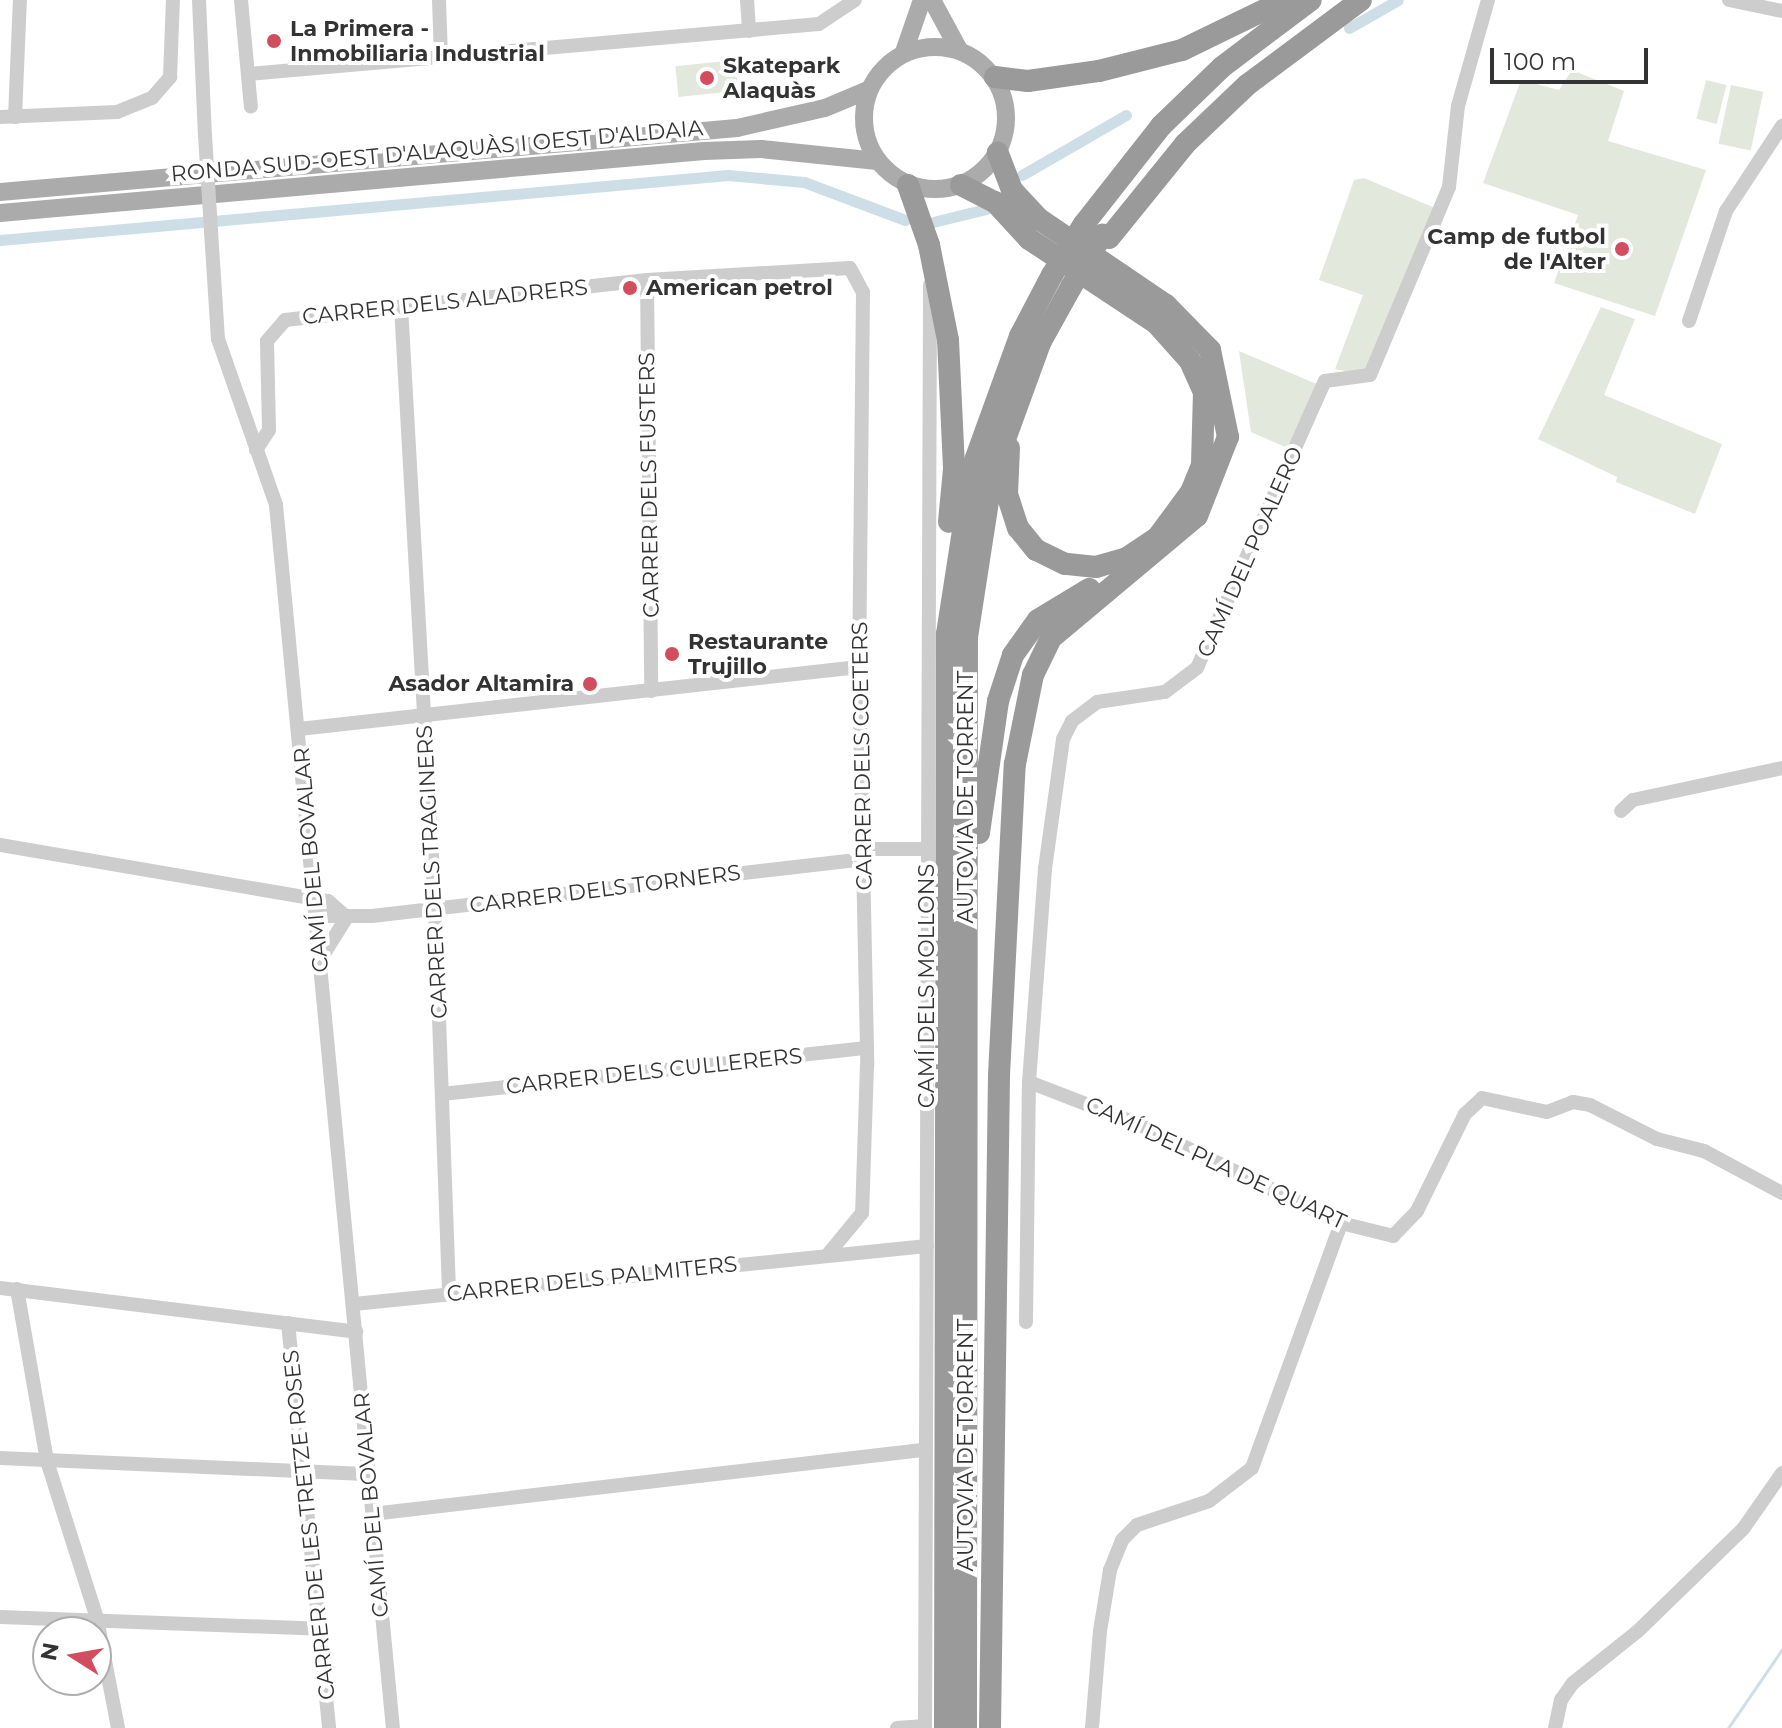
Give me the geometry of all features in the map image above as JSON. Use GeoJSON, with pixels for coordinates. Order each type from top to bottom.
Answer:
{"type":"FeatureCollection","features":[{"type":"Feature","properties":{"kind":"highway"},"geometry":{"type":"LineString","coordinates":[[995,77],[1028,81],[1099,71],[1182,50],[1285,0]]}},
{"type":"Feature","properties":{"kind":"highway","name":"AUTOVIA DE TORRENT"},"geometry":{"type":"LineString","coordinates":[[966,1728],[967,637],[976,550],[1010,416],[1067,284],[1161,126],[1222,67],[1311,0]]}},
{"type":"Feature","properties":{"kind":"highway","name":"AUTOVIA DE TORRENT"},"geometry":{"type":"LineString","coordinates":[[1098,232],[1178,140],[1241,79],[1347,0]]}},
{"type":"Feature","properties":{"kind":"highway"},"geometry":{"type":"LineString","coordinates":[[1098,232],[1247,85],[1361,0]]}},
{"type":"Feature","properties":{"kind":"highway"},"geometry":{"type":"LineString","coordinates":[[990,1728],[999,1075],[1015,764],[1033,675],[1051,638],[1087,603],[1173,543],[1208,499],[1228,437],[1210,350],[1166,305],[1039,219],[1012,190],[998,153]]}},
{"type":"Feature","properties":{"kind":"highway"},"geometry":{"type":"LineString","coordinates":[[908,185],[929,245],[948,340],[954,469],[940,635],[945,766]]}},
{"type":"Feature","properties":{"kind":"highway"},"geometry":{"type":"LineString","coordinates":[[961,185],[995,202],[1029,239],[1156,323],[1190,361],[1204,392],[1202,465],[1191,492],[1158,537],[1127,558],[1096,567],[1065,564],[1036,550],[1018,528],[1007,494],[1007,455],[1067,284]]}},
{"type":"Feature","properties":{"kind":"highway","name":"AUTOVIA DE TORRENT"},"geometry":{"type":"LineString","coordinates":[[932,1727],[947,634],[973,466],[1020,336],[1067,284]]}},
{"type":"Feature","properties":{"kind":"highway"},"geometry":{"type":"LineString","coordinates":[[966,1078],[980,812],[998,701],[1013,655],[1038,620],[1173,543]]}},
{"type":"Feature","properties":{"kind":"main road"},"geometry":{"type":"LineString","coordinates":[[932,0],[958,48],[995,77],[1006,101],[998,153],[961,185],[935,190],[908,185],[877,161],[863,127],[868,90],[882,67],[904,52],[931,45],[958,48]]}},
{"type":"Feature","properties":{"kind":"main road"},"geometry":{"type":"LineString","coordinates":[[904,52],[918,6]]}},
{"type":"Feature","properties":{"kind":"main road","name":"RONDA SUD-OEST D'ALAQUÀS I OEST D'ALDAIA"},"geometry":{"type":"LineString","coordinates":[[0,192],[737,128],[825,108],[868,90]]}},
{"type":"Feature","properties":{"kind":"main road","name":"RONDA SUD-OEST D'ALAQUÀS I OEST D'ALDAIA"},"geometry":{"type":"LineString","coordinates":[[0,213],[704,151],[776,150],[877,161]]}},
{"type":"Feature","properties":{"kind":"street"},"geometry":{"type":"LineString","coordinates":[[20,0],[7,117],[117,112],[152,98],[170,77],[173,0]]}},
{"type":"Feature","properties":{"kind":"street","name":"CAMÍ DEL BOVALAR"},"geometry":{"type":"LineString","coordinates":[[199,0],[218,339],[276,505],[354,1304],[365,1474],[372,1514],[393,1728]]}},
{"type":"Feature","properties":{"kind":"street"},"geometry":{"type":"LineString","coordinates":[[241,0],[251,107]]}},
{"type":"Feature","properties":{"kind":"street"},"geometry":{"type":"LineString","coordinates":[[439,0],[441,58]]}},
{"type":"Feature","properties":{"kind":"street"},"geometry":{"type":"LineString","coordinates":[[747,0],[749,31]]}},
{"type":"Feature","properties":{"kind":"street"},"geometry":{"type":"LineString","coordinates":[[248,74],[819,24],[855,0]]}},
{"type":"Feature","properties":{"kind":"street","name":"CAMÍ DEL POALERO"},"geometry":{"type":"LineString","coordinates":[[1029,1082],[1045,869],[1066,732],[1097,702],[1165,692],[1197,668],[1325,381],[1370,375],[1402,286],[1449,187],[1458,106],[1488,0]]}},
{"type":"Feature","properties":{"kind":"street"},"geometry":{"type":"LineString","coordinates":[[1729,0],[1782,11]]}},
{"type":"Feature","properties":{"kind":"street"},"geometry":{"type":"LineString","coordinates":[[1689,321],[1726,211],[1782,126]]}},
{"type":"Feature","properties":{"kind":"street","name":"CAMÍ DELS MOLLONS"},"geometry":{"type":"LineString","coordinates":[[929,245],[927,1246],[922,1450],[932,1727]]}},
{"type":"Feature","properties":{"kind":"street","name":"CARRER DELS ALADRERS"},"geometry":{"type":"LineString","coordinates":[[256,450],[269,430],[271,397],[267,341],[285,320],[647,280],[832,265]]}},
{"type":"Feature","properties":{"kind":"street","name":"CARRER DELS COETERS"},"geometry":{"type":"LineString","coordinates":[[829,1253],[862,1213],[867,1048],[859,667],[863,292],[850,268],[832,265]]}},
{"type":"Feature","properties":{"kind":"street","name":"CARRER DELS FUSTERS"},"geometry":{"type":"LineString","coordinates":[[647,280],[651,691]]}},
{"type":"Feature","properties":{"kind":"street","name":"CARRER DELS TRAGINERS"},"geometry":{"type":"LineString","coordinates":[[401,306],[435,909],[449,1294]]}},
{"type":"Feature","properties":{"kind":"street"},"geometry":{"type":"LineString","coordinates":[[299,729],[859,667]]}},
{"type":"Feature","properties":{"kind":"street"},"geometry":{"type":"LineString","coordinates":[[1621,811],[1633,800],[1782,768]]}},
{"type":"Feature","properties":{"kind":"street"},"geometry":{"type":"LineString","coordinates":[[0,845],[315,908],[328,901],[347,917],[320,960]]}},
{"type":"Feature","properties":{"kind":"street","name":"CARRER DELS TORNERS"},"geometry":{"type":"LineString","coordinates":[[347,917],[926,849]]}},
{"type":"Feature","properties":{"kind":"street","name":"CARRER DELS CULLERERS"},"geometry":{"type":"LineString","coordinates":[[442,1094],[867,1048]]}},
{"type":"Feature","properties":{"kind":"street"},"geometry":{"type":"LineString","coordinates":[[1026,1322],[1029,1082]]}},
{"type":"Feature","properties":{"kind":"street","name":"CAMÍ DEL PLA DE QUART"},"geometry":{"type":"LineString","coordinates":[[1029,1082],[1138,1124],[1341,1223],[1393,1236],[1417,1211],[1465,1114],[1482,1098],[1547,1112],[1573,1102],[1590,1105],[1657,1139],[1704,1151],[1782,1193]]}},
{"type":"Feature","properties":{"kind":"street"},"geometry":{"type":"LineString","coordinates":[[1092,1728],[1100,1631],[1110,1570],[1122,1540],[1137,1525],[1209,1501],[1252,1468],[1341,1223]]}},
{"type":"Feature","properties":{"kind":"street","name":"CARRER DELS PALMITERS"},"geometry":{"type":"LineString","coordinates":[[354,1304],[829,1253],[927,1246]]}},
{"type":"Feature","properties":{"kind":"street"},"geometry":{"type":"LineString","coordinates":[[0,1288],[356,1332]]}},
{"type":"Feature","properties":{"kind":"street"},"geometry":{"type":"LineString","coordinates":[[17,1289],[47,1461],[96,1616]]}},
{"type":"Feature","properties":{"kind":"street","name":"CARRER DE LES TRETZE ROSES"},"geometry":{"type":"LineString","coordinates":[[288,1323],[329,1728]]}},
{"type":"Feature","properties":{"kind":"street"},"geometry":{"type":"LineString","coordinates":[[372,1514],[922,1450]]}},
{"type":"Feature","properties":{"kind":"street"},"geometry":{"type":"LineString","coordinates":[[0,1458],[365,1474]]}},
{"type":"Feature","properties":{"kind":"street"},"geometry":{"type":"LineString","coordinates":[[1555,1728],[1561,1700],[1573,1683],[1638,1631],[1743,1529],[1782,1473]]}},
{"type":"Feature","properties":{"kind":"street"},"geometry":{"type":"LineString","coordinates":[[0,1617],[32,1618]]}},
{"type":"Feature","properties":{"kind":"street"},"geometry":{"type":"LineString","coordinates":[[112,1620],[320,1629]]}},
{"type":"Feature","properties":{"kind":"street"},"geometry":{"type":"LineString","coordinates":[[112,1696],[118,1728]]}},
{"type":"Feature","properties":{"kind":"street"},"geometry":{"type":"LineString","coordinates":[[897,1728],[932,1727]]}},
{"type":"Feature","properties":{"kind":"shaded area","name":"Skatepark Alaquàs"},"geometry":{"type":"Polygon","coordinates":[[[735,60],[738,91],[679,97],[675,66],[735,60]]]}},
{"type":"Feature","properties":{"kind":"shaded area"},"geometry":{"type":"Polygon","coordinates":[[[1572,70],[1624,91],[1608,141],[1706,170],[1655,316],[1554,283],[1578,215],[1483,183],[1521,80],[1559,90],[1572,70]]]}},
{"type":"Feature","properties":{"kind":"shaded area"},"geometry":{"type":"Polygon","coordinates":[[[1706,80],[1726,85],[1717,124],[1696,119],[1706,80]]]}},
{"type":"Feature","properties":{"kind":"shaded area"},"geometry":{"type":"Polygon","coordinates":[[[1731,85],[1763,92],[1751,151],[1719,144],[1731,85]]]}},
{"type":"Feature","properties":{"kind":"shaded area"},"geometry":{"type":"Polygon","coordinates":[[[1364,178],[1435,208],[1368,368],[1355,373],[1335,369],[1363,295],[1319,280],[1354,180],[1364,178]]]}},
{"type":"Feature","properties":{"kind":"shaded area"},"geometry":{"type":"Polygon","coordinates":[[[1601,307],[1635,319],[1604,395],[1722,444],[1695,514],[1616,482],[1617,477],[1538,439],[1601,307]]]}},
{"type":"Feature","properties":{"kind":"shaded area"},"geometry":{"type":"Polygon","coordinates":[[[1239,351],[1319,385],[1292,450],[1251,432],[1239,351]]]}},
{"type":"Feature","properties":{"kind":"waterway"},"geometry":{"type":"LineString","coordinates":[[1349,28],[1398,0]]}},
{"type":"Feature","properties":{"kind":"waterway"},"geometry":{"type":"LineString","coordinates":[[1022,175],[1126,115]]}},
{"type":"Feature","properties":{"kind":"waterway"},"geometry":{"type":"LineString","coordinates":[[0,240],[728,175],[804,182],[905,220]]}},
{"type":"Feature","properties":{"kind":"waterway"},"geometry":{"type":"LineString","coordinates":[[933,222],[986,209]]}},
{"type":"Feature","properties":{"kind":"waterway"},"geometry":{"type":"LineString","coordinates":[[1728,1728],[1782,1649]]}},
{"type":"Feature","properties":{"kind":"place","name":"La Primera - Inmobiliaria Industrial"},"geometry":{"type":"Point","coordinates":[274,41]}},
{"type":"Feature","properties":{"kind":"place","name":"Skatepark Alaquàs"},"geometry":{"type":"Point","coordinates":[707,78]}},
{"type":"Feature","properties":{"kind":"place","name":"Camp de futbol de l'Alter"},"geometry":{"type":"Point","coordinates":[1622,249]}},
{"type":"Feature","properties":{"kind":"place","name":"American petrol"},"geometry":{"type":"Point","coordinates":[630,288]}},
{"type":"Feature","properties":{"kind":"place","name":"Restaurante Trujillo"},"geometry":{"type":"Point","coordinates":[672,654]}},
{"type":"Feature","properties":{"kind":"place","name":"Asador Altamira"},"geometry":{"type":"Point","coordinates":[590,684]}}]}
